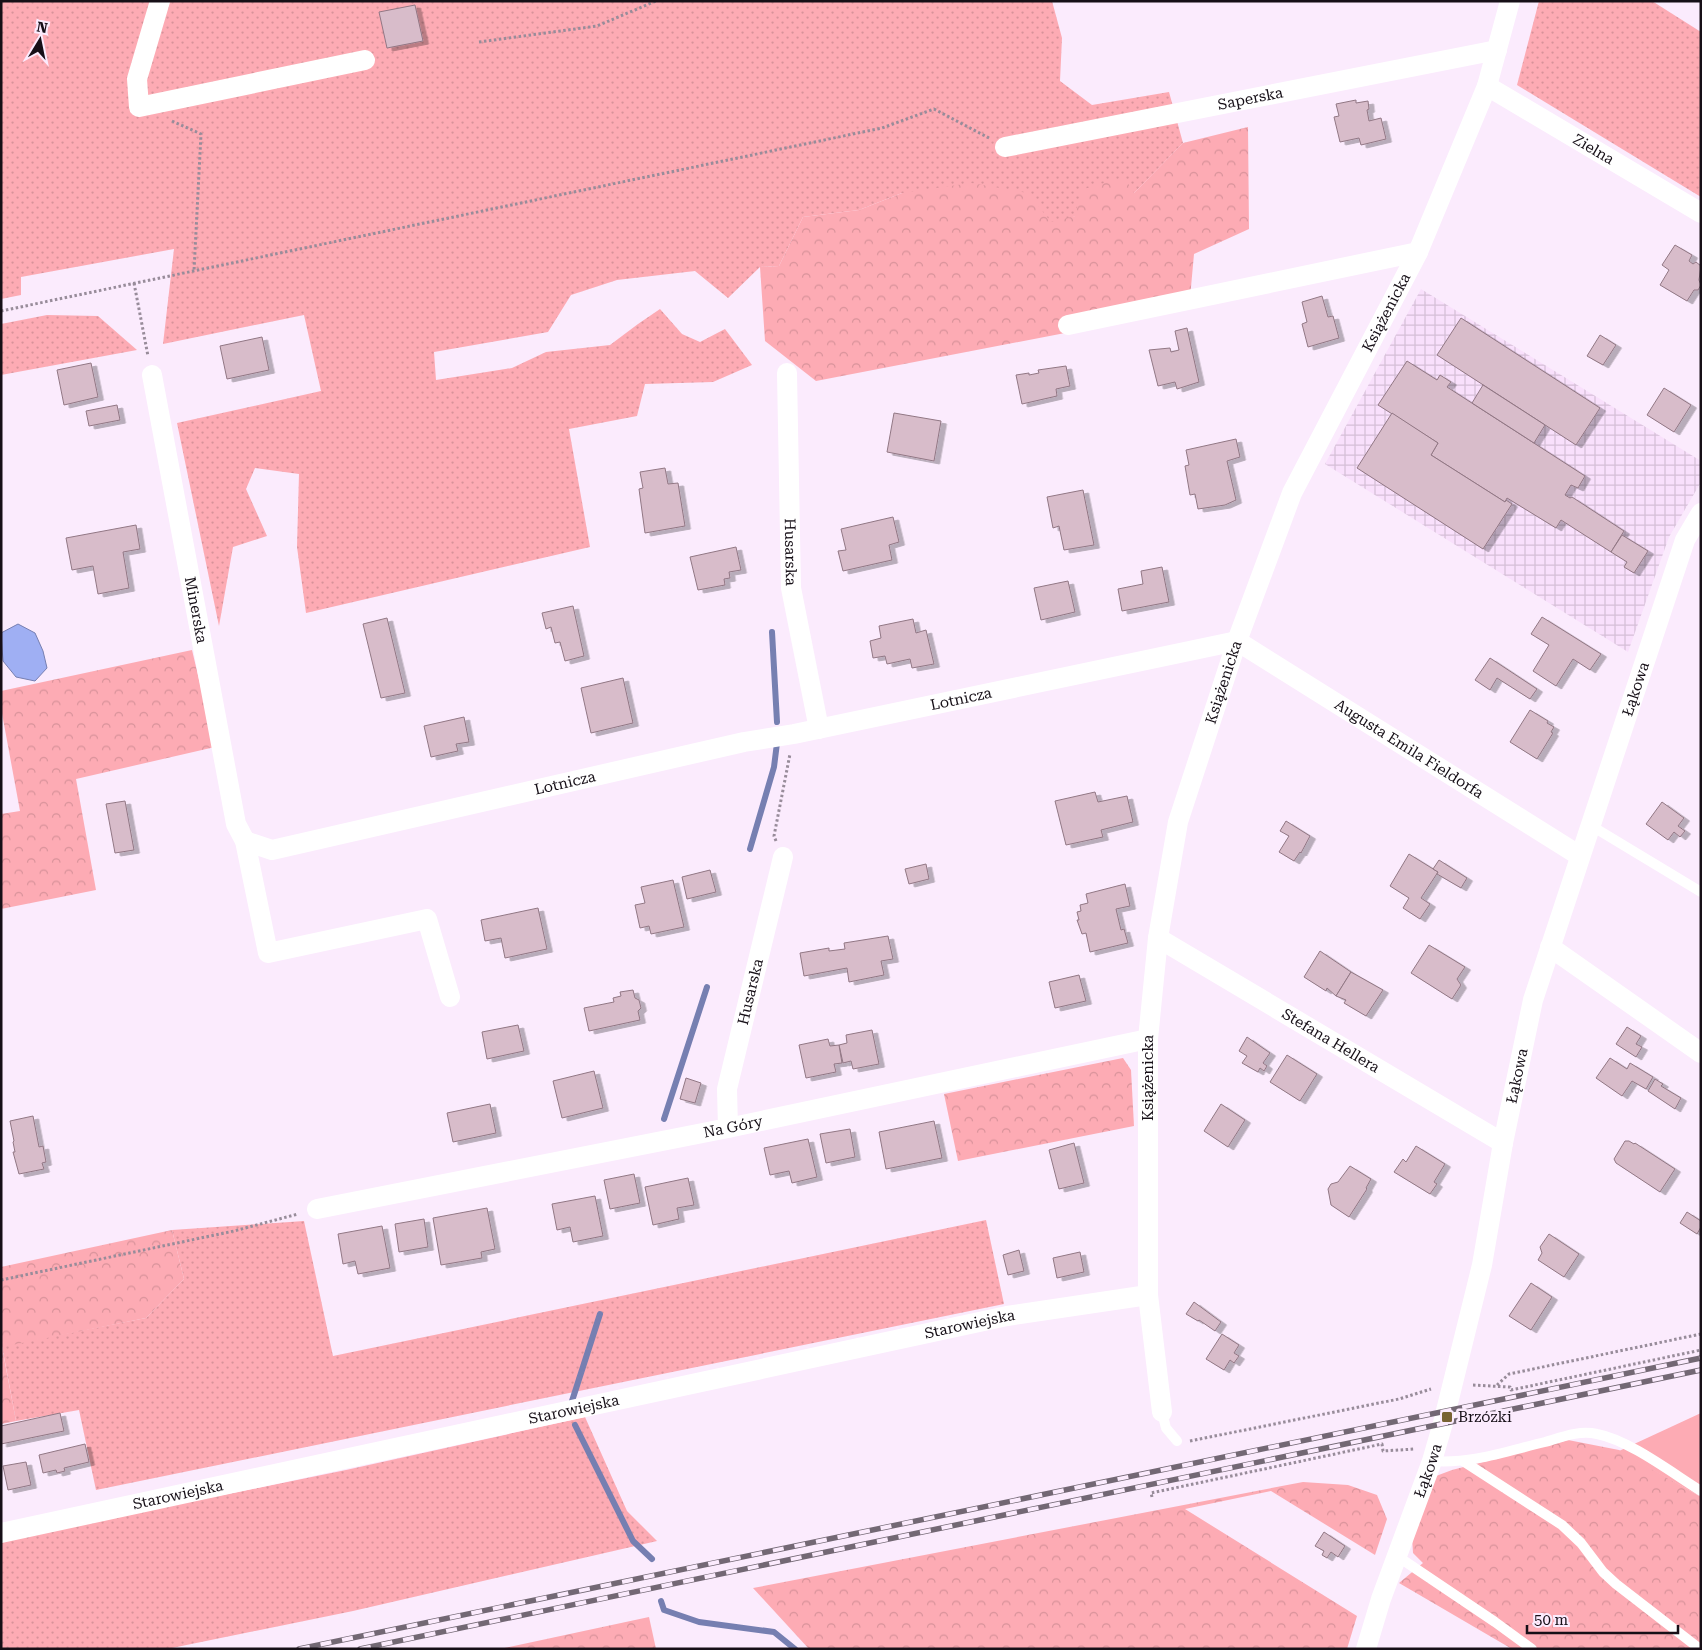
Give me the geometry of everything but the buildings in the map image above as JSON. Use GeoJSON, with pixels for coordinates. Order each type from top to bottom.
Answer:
{"type":"FeatureCollection","features":[{"type":"Feature","properties":{"kind":"street"},"geometry":{"type":"LineString","coordinates":[[160,1],[137,79],[139,106],[365,60]]}},
{"type":"Feature","properties":{"kind":"street","name":"Książenicka"},"geometry":{"type":"LineString","coordinates":[[1162,1412],[1148,1295],[1148,1039],[1158,938],[1178,822],[1237,641],[1292,494],[1418,252],[1487,86],[1510,1]]}},
{"type":"Feature","properties":{"kind":"street","name":"Saperska"},"geometry":{"type":"LineString","coordinates":[[1004,147],[1497,50]]}},
{"type":"Feature","properties":{"kind":"street","name":"Zielna"},"geometry":{"type":"LineString","coordinates":[[1487,86],[1701,213]]}},
{"type":"Feature","properties":{"kind":"street"},"geometry":{"type":"LineString","coordinates":[[1068,325],[1418,252]]}},
{"type":"Feature","properties":{"kind":"street","name":"Husarska"},"geometry":{"type":"LineString","coordinates":[[787,373],[791,588],[819,729]]}},
{"type":"Feature","properties":{"kind":"street","name":"Minerska"},"geometry":{"type":"LineString","coordinates":[[152,375],[236,824],[245,841]]}},
{"type":"Feature","properties":{"kind":"street","name":"Łąkowa"},"geometry":{"type":"LineString","coordinates":[[1366,1649],[1381,1599],[1397,1556],[1427,1454],[1448,1405],[1482,1265],[1503,1143],[1533,1000],[1685,540],[1701,513]]}},
{"type":"Feature","properties":{"kind":"street","name":"Lotnicza"},"geometry":{"type":"LineString","coordinates":[[245,841],[272,850],[744,742],[819,729],[1237,641]]}},
{"type":"Feature","properties":{"kind":"street","name":"Augusta Emila Fieldorfa"},"geometry":{"type":"LineString","coordinates":[[1237,641],[1580,856]]}},
{"type":"Feature","properties":{"kind":"street"},"geometry":{"type":"LineString","coordinates":[[245,841],[268,953],[427,919],[450,997]]}},
{"type":"Feature","properties":{"kind":"street","name":"Husarska"},"geometry":{"type":"LineString","coordinates":[[728,1128],[727,1089],[783,857]]}},
{"type":"Feature","properties":{"kind":"street","name":"Stefana Hellera"},"geometry":{"type":"LineString","coordinates":[[1158,938],[1503,1143]]}},
{"type":"Feature","properties":{"kind":"street"},"geometry":{"type":"LineString","coordinates":[[1550,947],[1701,1053]]}},
{"type":"Feature","properties":{"kind":"street","name":"Na Góry"},"geometry":{"type":"LineString","coordinates":[[317,1209],[728,1128],[1148,1039]]}},
{"type":"Feature","properties":{"kind":"street","name":"Starowiejska"},"geometry":{"type":"LineString","coordinates":[[1,1533],[1007,1316],[1148,1295]]}},
{"type":"Feature","properties":{"kind":"lane"},"geometry":{"type":"LineString","coordinates":[[1590,825],[1701,892]]}},
{"type":"Feature","properties":{"kind":"lane"},"geometry":{"type":"LineString","coordinates":[[1162,1412],[1166,1428],[1177,1440]]}},
{"type":"Feature","properties":{"kind":"lane"},"geometry":{"type":"LineString","coordinates":[[1463,1462],[1575,1433],[1593,1433],[1618,1440],[1701,1491]]}},
{"type":"Feature","properties":{"kind":"lane"},"geometry":{"type":"LineString","coordinates":[[1427,1454],[1463,1462],[1562,1525],[1581,1542],[1603,1572],[1616,1584],[1700,1649]]}},
{"type":"Feature","properties":{"kind":"lane"},"geometry":{"type":"LineString","coordinates":[[1397,1556],[1532,1649]]}},
{"type":"Feature","properties":{"kind":"path"},"geometry":{"type":"LineString","coordinates":[[479,42],[597,26],[656,1]]}},
{"type":"Feature","properties":{"kind":"path"},"geometry":{"type":"LineString","coordinates":[[139,106],[200,134],[194,271]]}},
{"type":"Feature","properties":{"kind":"path"},"geometry":{"type":"LineString","coordinates":[[1,311],[882,128],[934,109],[1004,147]]}},
{"type":"Feature","properties":{"kind":"path"},"geometry":{"type":"LineString","coordinates":[[134,283],[152,375]]}},
{"type":"Feature","properties":{"kind":"path"},"geometry":{"type":"LineString","coordinates":[[783,857],[774,836],[794,734]]}},
{"type":"Feature","properties":{"kind":"path"},"geometry":{"type":"LineString","coordinates":[[1,1280],[234,1231],[317,1209]]}},
{"type":"Feature","properties":{"kind":"path"},"geometry":{"type":"LineString","coordinates":[[1497,1386],[1509,1374],[1701,1334]]}},
{"type":"Feature","properties":{"kind":"path"},"geometry":{"type":"LineString","coordinates":[[1468,1384],[1510,1387],[1511,1390],[1701,1350]]}},
{"type":"Feature","properties":{"kind":"path"},"geometry":{"type":"LineString","coordinates":[[1177,1440],[1184,1442],[1400,1399],[1429,1390],[1435,1386]]}},
{"type":"Feature","properties":{"kind":"path"},"geometry":{"type":"LineString","coordinates":[[1152,1498],[1151,1493],[1382,1444],[1383,1451],[1427,1454]]}},
{"type":"Feature","properties":{"kind":"shaded area"},"geometry":{"type":"Polygon","coordinates":[[[1421,289],[1701,461],[1701,482],[1669,537],[1628,652],[1325,464],[1421,289]]]}},
{"type":"Feature","properties":{"kind":"green space"},"geometry":{"type":"Polygon","coordinates":[[[1,1],[1052,1],[1062,38],[1060,81],[1092,105],[1169,92],[1183,143],[1134,193],[1045,228],[902,193],[859,210],[803,217],[779,266],[760,267],[728,298],[695,271],[617,280],[571,295],[548,332],[434,352],[436,380],[512,368],[546,352],[610,345],[660,309],[682,334],[700,342],[725,329],[752,365],[713,382],[645,384],[637,416],[569,429],[590,547],[306,613],[297,547],[299,474],[255,468],[246,489],[267,536],[233,547],[219,626],[177,423],[321,391],[304,315],[163,344],[174,249],[21,277],[21,295],[1,299],[1,1]]]}},
{"type":"Feature","properties":{"kind":"green space"},"geometry":{"type":"Polygon","coordinates":[[[1539,1],[1652,1],[1701,32],[1701,197],[1517,85],[1539,1]]]}},
{"type":"Feature","properties":{"kind":"green space"},"geometry":{"type":"Polygon","coordinates":[[[1248,127],[1249,229],[1194,254],[1189,309],[816,381],[765,341],[760,267],[779,266],[803,217],[859,210],[902,193],[971,183],[1028,193],[1051,222],[1075,216],[1081,190],[1124,177],[1134,193],[1183,143],[1248,127]]]}},
{"type":"Feature","properties":{"kind":"green space"},"geometry":{"type":"Polygon","coordinates":[[[47,315],[98,316],[137,350],[1,375],[1,324],[47,315]]]}},
{"type":"Feature","properties":{"kind":"green space"},"geometry":{"type":"Polygon","coordinates":[[[192,650],[215,747],[76,779],[96,890],[1,909],[1,814],[20,811],[1,708],[1,691],[192,650]]]}},
{"type":"Feature","properties":{"kind":"green space"},"geometry":{"type":"Polygon","coordinates":[[[1123,1058],[1131,1070],[1134,1126],[958,1161],[944,1094],[1123,1058]]]}},
{"type":"Feature","properties":{"kind":"green space"},"geometry":{"type":"Polygon","coordinates":[[[986,1220],[1004,1304],[96,1490],[79,1410],[16,1421],[2,1346],[146,1318],[184,1279],[172,1230],[304,1221],[333,1356],[986,1220]]]}},
{"type":"Feature","properties":{"kind":"green space"},"geometry":{"type":"Polygon","coordinates":[[[172,1230],[184,1279],[146,1318],[2,1347],[16,1421],[1,1424],[1,1267],[172,1230]]]}},
{"type":"Feature","properties":{"kind":"green space"},"geometry":{"type":"Polygon","coordinates":[[[1701,1413],[1701,1497],[1619,1451],[1701,1413]]]}},
{"type":"Feature","properties":{"kind":"green space"},"geometry":{"type":"Polygon","coordinates":[[[585,1417],[627,1511],[657,1541],[353,1611],[167,1649],[1,1649],[1,1540],[346,1470],[585,1417]]]}},
{"type":"Feature","properties":{"kind":"green space"},"geometry":{"type":"Polygon","coordinates":[[[1568,1440],[1619,1450],[1701,1497],[1701,1649],[1512,1649],[1399,1583],[1423,1563],[1413,1553],[1412,1537],[1436,1476],[1452,1470],[1568,1440]]]}},
{"type":"Feature","properties":{"kind":"green space"},"geometry":{"type":"Polygon","coordinates":[[[1303,1482],[1348,1485],[1377,1495],[1387,1519],[1375,1555],[1271,1491],[1185,1509],[1357,1616],[1347,1649],[809,1649],[753,1588],[1303,1482]]]}},
{"type":"Feature","properties":{"kind":"green space"},"geometry":{"type":"Polygon","coordinates":[[[649,1617],[656,1649],[500,1649],[649,1617]]]}},
{"type":"Feature","properties":{"kind":"water"},"geometry":{"type":"Polygon","coordinates":[[[18,624],[35,633],[43,651],[47,668],[35,681],[16,677],[3,661],[1,633],[18,624]]]}},
{"type":"Feature","properties":{"kind":"waterway"},"geometry":{"type":"LineString","coordinates":[[772,632],[777,722]]}},
{"type":"Feature","properties":{"kind":"waterway"},"geometry":{"type":"LineString","coordinates":[[750,849],[774,767],[777,743]]}},
{"type":"Feature","properties":{"kind":"waterway"},"geometry":{"type":"LineString","coordinates":[[664,1119],[707,987]]}},
{"type":"Feature","properties":{"kind":"waterway"},"geometry":{"type":"LineString","coordinates":[[572,1401],[600,1314]]}},
{"type":"Feature","properties":{"kind":"waterway"},"geometry":{"type":"LineString","coordinates":[[575,1425],[633,1541],[652,1559]]}},
{"type":"Feature","properties":{"kind":"waterway"},"geometry":{"type":"LineString","coordinates":[[661,1601],[664,1610],[699,1622],[774,1632],[795,1649]]}},
{"type":"Feature","properties":{"kind":"railway"},"geometry":{"type":"LineString","coordinates":[[299,1649],[1701,1358]]}},
{"type":"Feature","properties":{"kind":"railway"},"geometry":{"type":"LineString","coordinates":[[360,1649],[1701,1370]]}},
{"type":"Feature","properties":{"kind":"place","name":"Brzózki"},"geometry":{"type":"Point","coordinates":[1447,1417]}}]}
